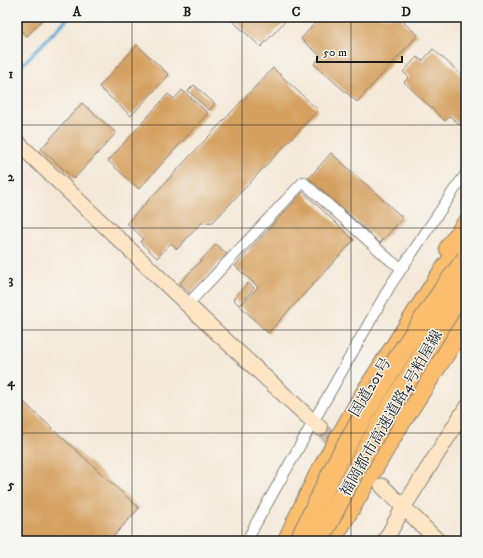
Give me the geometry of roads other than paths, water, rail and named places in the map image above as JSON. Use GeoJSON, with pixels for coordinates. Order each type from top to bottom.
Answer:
{"type":"FeatureCollection","features":[{"type":"Feature","properties":{"kind":"highway"},"geometry":{"type":"LineString","coordinates":[[364,395],[439,262],[466,224]]}},
{"type":"Feature","properties":{"kind":"highway","name":"国道201号"},"geometry":{"type":"LineString","coordinates":[[287,541],[318,476],[364,395],[440,276],[466,240]]}},
{"type":"Feature","properties":{"kind":"highway","name":"福岡都市高速道路4号粕屋線"},"geometry":{"type":"LineString","coordinates":[[299,541],[337,462],[373,400],[403,350],[466,259]]}},
{"type":"Feature","properties":{"kind":"highway","name":"福岡都市高速道路4号粕屋線"},"geometry":{"type":"LineString","coordinates":[[319,541],[355,470],[386,415],[466,287]]}},
{"type":"Feature","properties":{"kind":"highway"},"geometry":{"type":"LineString","coordinates":[[322,541],[387,422],[466,295]]}},
{"type":"Feature","properties":{"kind":"highway"},"geometry":{"type":"LineString","coordinates":[[331,541],[397,428],[466,321]]}},
{"type":"Feature","properties":{"kind":"street"},"geometry":{"type":"LineString","coordinates":[[17,142],[317,425]]}},
{"type":"Feature","properties":{"kind":"street"},"geometry":{"type":"LineString","coordinates":[[246,541],[254,525],[317,425],[390,286],[466,174]]}},
{"type":"Feature","properties":{"kind":"street"},"geometry":{"type":"LineString","coordinates":[[187,304],[303,182],[390,261],[402,268]]}},
{"type":"Feature","properties":{"kind":"street"},"geometry":{"type":"LineString","coordinates":[[385,541],[403,508],[466,408]]}},
{"type":"Feature","properties":{"kind":"street"},"geometry":{"type":"LineString","coordinates":[[382,486],[438,541]]}},
{"type":"Feature","properties":{"kind":"waterway"},"geometry":{"type":"LineString","coordinates":[[17,70],[69,17]]}},
{"type":"Feature","properties":{"kind":"tunnel"},"geometry":{"type":"LineString","coordinates":[[320,428],[366,471]]}}]}
